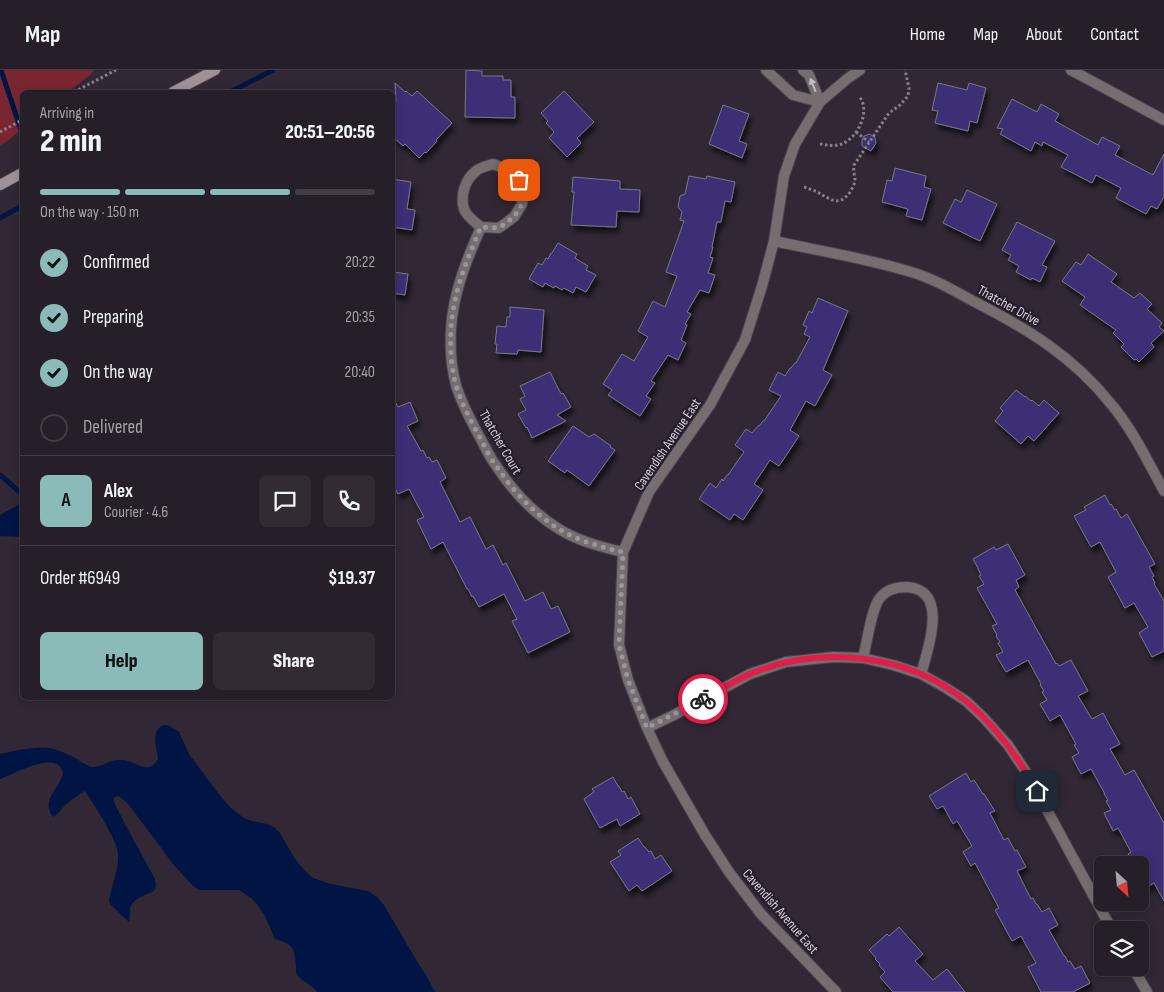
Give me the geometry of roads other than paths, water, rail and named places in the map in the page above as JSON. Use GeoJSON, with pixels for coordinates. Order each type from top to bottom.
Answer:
{"type":"FeatureCollection","features":[{"type":"Feature","properties":{"kind":"main road"},"geometry":{"type":"LineString","coordinates":[[177,90],[215,70]]}},
{"type":"Feature","properties":{"kind":"main road"},"geometry":{"type":"LineString","coordinates":[[0,184],[20,173]]}},
{"type":"Feature","properties":{"kind":"street"},"geometry":{"type":"LineString","coordinates":[[766,70],[793,95],[820,102]]}},
{"type":"Feature","properties":{"kind":"street"},"geometry":{"type":"LineString","coordinates":[[803,70],[809,75],[820,102]]}},
{"type":"Feature","properties":{"kind":"street","name":"Cavendish Avenue East"},"geometry":{"type":"LineString","coordinates":[[836,992],[761,914],[729,872],[705,835],[662,760],[647,728],[628,680],[619,645],[623,552],[649,492],[710,404],[745,340],[774,241],[784,176],[795,144],[820,102],[860,70]]}},
{"type":"Feature","properties":{"kind":"street"},"geometry":{"type":"LineString","coordinates":[[1071,70],[1164,120]]}},
{"type":"Feature","properties":{"kind":"street"},"geometry":{"type":"LineString","coordinates":[[493,164],[508,170],[519,180],[523,194],[522,204],[514,217],[499,228],[481,227],[471,219],[464,209],[465,184],[476,170],[493,164]]}},
{"type":"Feature","properties":{"kind":"street","name":"Thatcher Court"},"geometry":{"type":"LineString","coordinates":[[481,227],[468,256],[456,296],[451,328],[451,358],[457,386],[469,417],[494,464],[513,489],[534,510],[559,529],[580,540],[623,552]]}},
{"type":"Feature","properties":{"kind":"street","name":"Thatcher Drive"},"geometry":{"type":"LineString","coordinates":[[774,241],[913,272],[991,310],[1039,338],[1065,356],[1112,404],[1132,433],[1164,491]]}},
{"type":"Feature","properties":{"kind":"street"},"geometry":{"type":"LineString","coordinates":[[863,658],[875,606],[881,597],[889,590],[897,587],[916,589],[929,600],[933,618],[921,674]]}},
{"type":"Feature","properties":{"kind":"street"},"geometry":{"type":"LineString","coordinates":[[647,728],[750,674],[786,662],[832,657],[863,658],[921,674],[966,701],[1008,745],[1028,776],[1107,921]]}},
{"type":"Feature","properties":{"kind":"street"},"geometry":{"type":"LineString","coordinates":[[1138,976],[1147,992]]}},
{"type":"Feature","properties":{"kind":"water"},"geometry":{"type":"Polygon","coordinates":[[[20,502],[20,537],[0,536],[0,515],[20,502]]]}},
{"type":"Feature","properties":{"kind":"water"},"geometry":{"type":"Polygon","coordinates":[[[163,725],[168,725],[179,732],[189,754],[231,808],[244,818],[274,827],[280,833],[295,859],[313,878],[331,884],[368,891],[377,897],[384,905],[435,992],[317,992],[298,976],[292,948],[290,945],[275,939],[265,916],[251,898],[239,890],[199,890],[193,886],[172,863],[128,804],[117,796],[114,798],[114,802],[155,879],[156,886],[154,891],[133,903],[130,909],[129,922],[110,904],[109,900],[117,865],[117,848],[85,791],[64,806],[53,817],[49,809],[49,802],[62,776],[62,770],[58,765],[52,763],[38,764],[0,779],[0,754],[25,749],[50,748],[92,767],[121,760],[150,767],[158,759],[155,736],[163,725]]]}},
{"type":"Feature","properties":{"kind":"waterway"},"geometry":{"type":"LineString","coordinates":[[1,70],[20,127]]}},
{"type":"Feature","properties":{"kind":"waterway"},"geometry":{"type":"LineString","coordinates":[[234,90],[273,70]]}},
{"type":"Feature","properties":{"kind":"waterway"},"geometry":{"type":"LineString","coordinates":[[0,218],[20,207]]}},
{"type":"Feature","properties":{"kind":"waterway"},"geometry":{"type":"LineString","coordinates":[[0,475],[20,492]]}}]}
